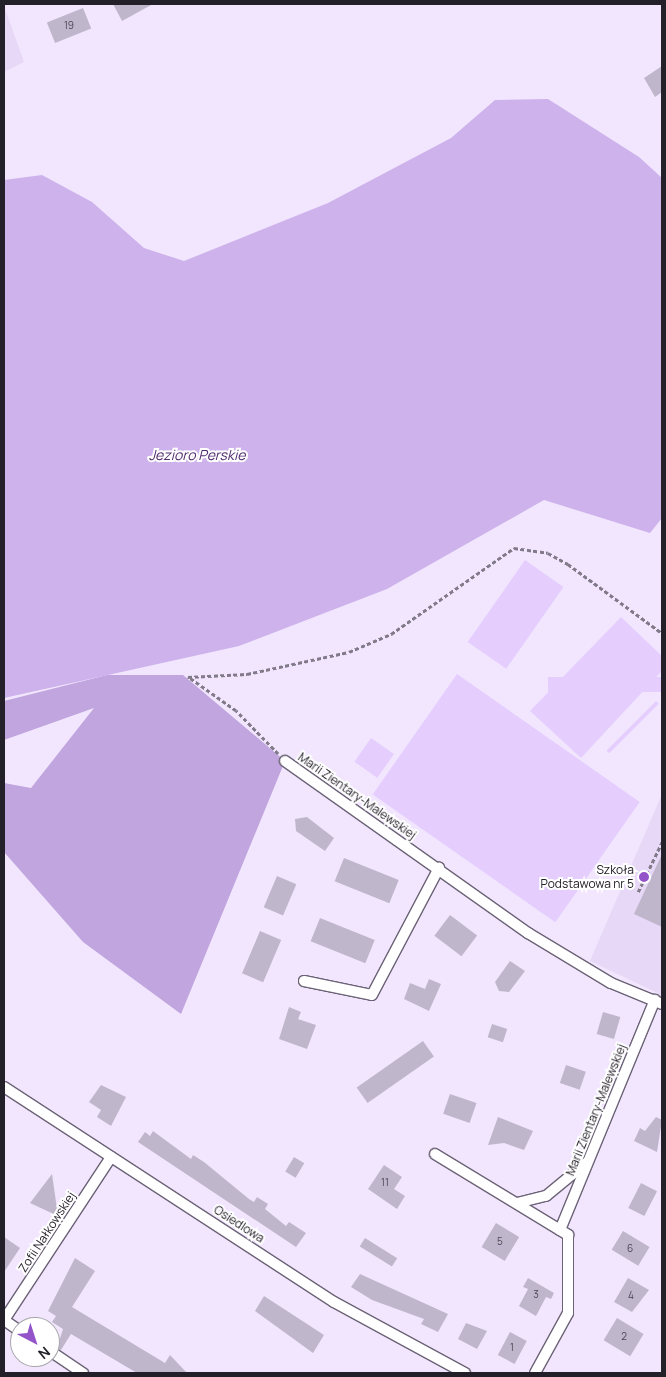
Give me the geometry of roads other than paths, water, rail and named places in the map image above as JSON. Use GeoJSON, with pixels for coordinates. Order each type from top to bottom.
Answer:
{"type":"FeatureCollection","features":[{"type":"Feature","properties":{"kind":"street","name":"Marii Zientary-Malewskiej"},"geometry":{"type":"LineString","coordinates":[[285,761],[439,868],[528,933],[611,983],[658,1002],[560,1230]]}},
{"type":"Feature","properties":{"kind":"street"},"geometry":{"type":"LineString","coordinates":[[304,981],[372,995],[439,868]]}},
{"type":"Feature","properties":{"kind":"street","name":"Osiedlowa"},"geometry":{"type":"LineString","coordinates":[[4,1087],[334,1302],[465,1373]]}},
{"type":"Feature","properties":{"kind":"street"},"geometry":{"type":"LineString","coordinates":[[435,1154],[568,1235],[568,1313],[535,1373]]}},
{"type":"Feature","properties":{"kind":"street","name":"Zofii Nałkowskiej"},"geometry":{"type":"LineString","coordinates":[[4,1320],[111,1157]]}},
{"type":"Feature","properties":{"kind":"street"},"geometry":{"type":"LineString","coordinates":[[516,1203],[546,1196],[589,1161]]}},
{"type":"Feature","properties":{"kind":"street"},"geometry":{"type":"LineString","coordinates":[[60,1358],[83,1373]]}},
{"type":"Feature","properties":{"kind":"water","name":"Jezioro Perskie"},"geometry":{"type":"Polygon","coordinates":[[[548,99],[639,157],[662,178],[662,518],[650,533],[544,500],[387,589],[239,646],[4,698],[4,180],[42,175],[92,202],[144,248],[184,261],[328,203],[451,138],[495,100],[548,99]]]}},
{"type":"Feature","properties":{"kind":"place","name":"Szkoła Podstawowa nr 5"},"geometry":{"type":"Point","coordinates":[644,877]}}]}
